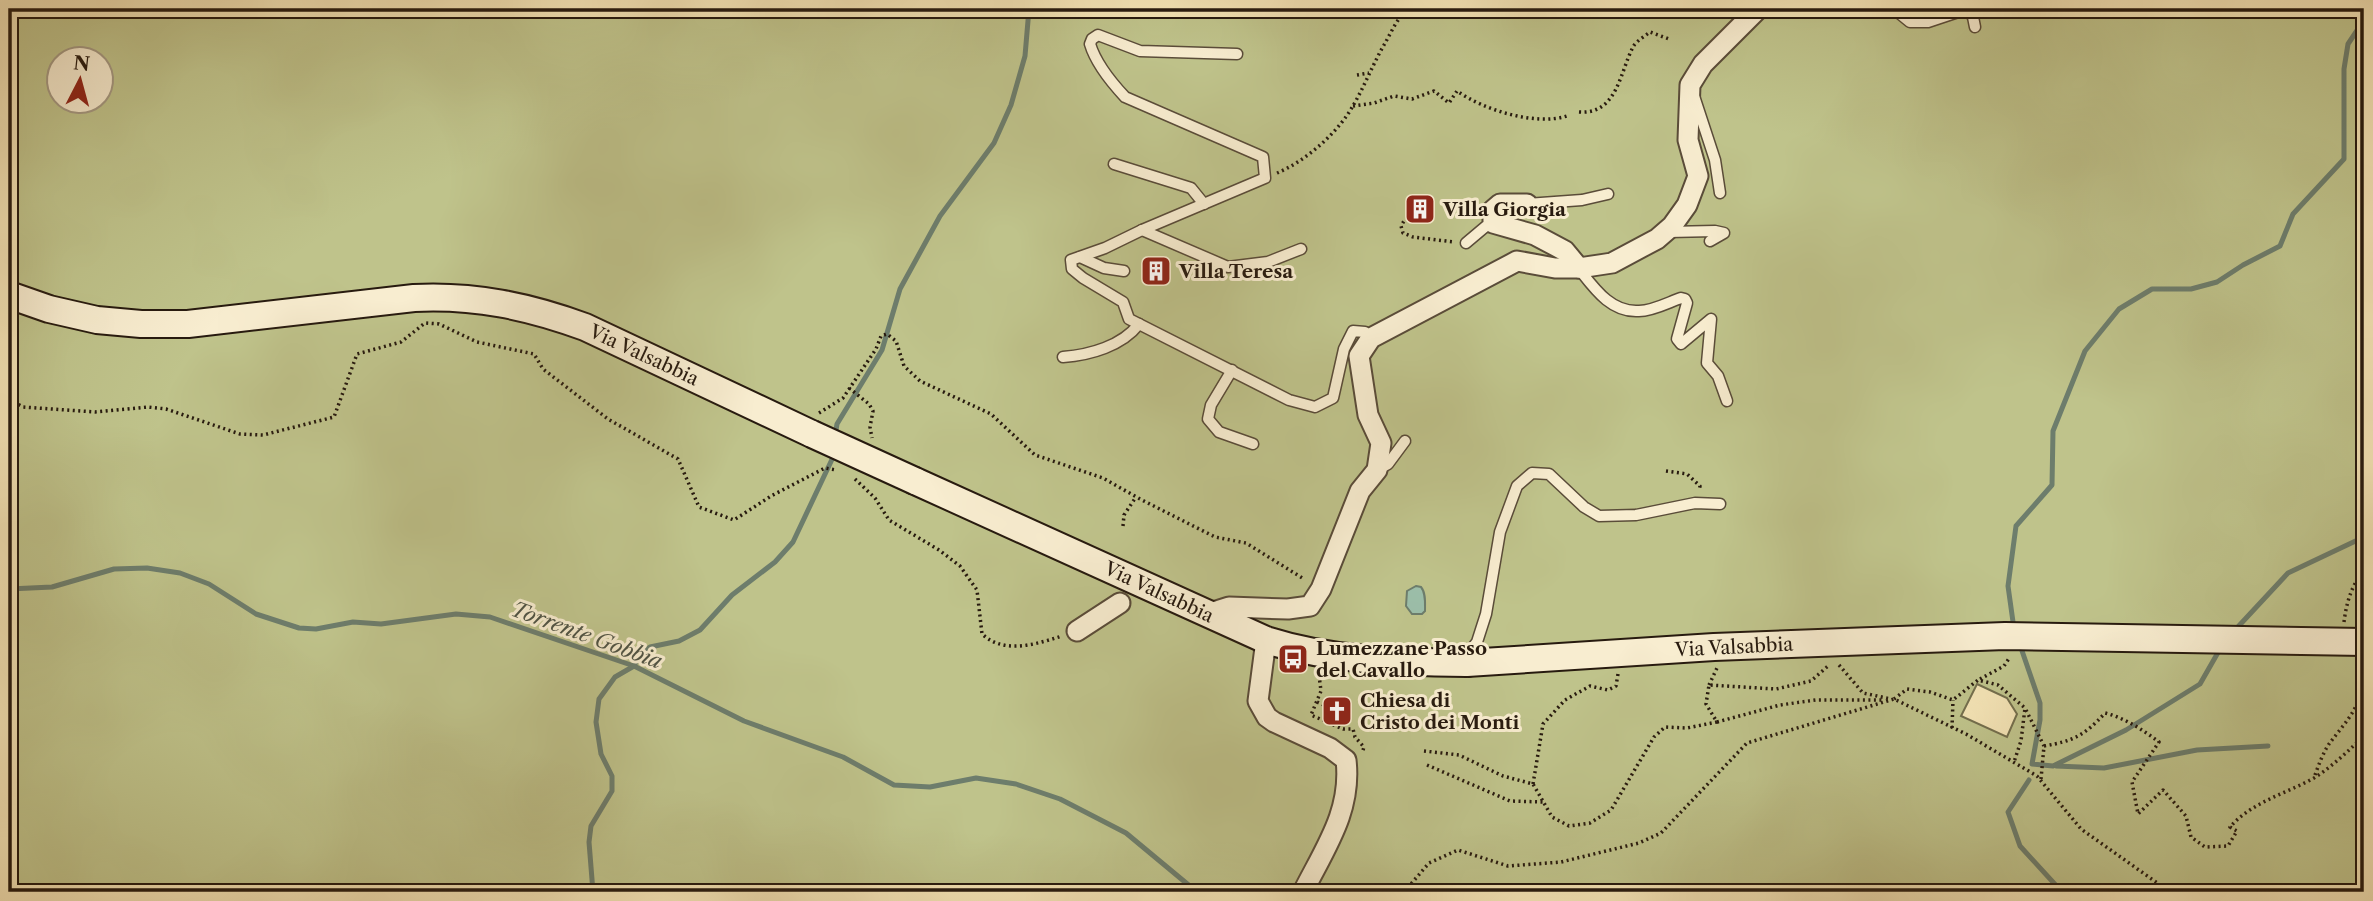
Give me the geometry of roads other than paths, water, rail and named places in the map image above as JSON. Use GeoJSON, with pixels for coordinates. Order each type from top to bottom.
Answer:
{"type":"FeatureCollection","features":[{"type":"Feature","properties":{"kind":"main road","name":"Via Valsabbia"},"geometry":{"type":"LineString","coordinates":[[9,295],[49,309],[97,320],[141,324],[188,324],[414,298],[470,298],[516,305],[585,327],[993,520],[1266,640],[1345,659],[1464,663],[1714,647],[2005,636],[2353,644]]}},
{"type":"Feature","properties":{"kind":"street"},"geometry":{"type":"LineString","coordinates":[[1207,614],[1229,607],[1288,609],[1310,606],[1321,589],[1360,491],[1377,470],[1381,443],[1368,415],[1359,356],[1371,338],[1517,261],[1555,268],[1612,263],[1657,239],[1664,232],[1687,205],[1698,176],[1688,140],[1690,85],[1703,64],[1758,9]]}},
{"type":"Feature","properties":{"kind":"street"},"geometry":{"type":"LineString","coordinates":[[1527,204],[1500,204],[1493,210],[1493,223],[1545,240],[1565,251],[1579,268]]}},
{"type":"Feature","properties":{"kind":"street"},"geometry":{"type":"LineString","coordinates":[[1077,631],[1120,603]]}},
{"type":"Feature","properties":{"kind":"street"},"geometry":{"type":"LineString","coordinates":[[1266,640],[1255,676],[1258,701],[1267,717],[1329,748],[1346,760],[1348,784],[1340,818],[1303,892]]}},
{"type":"Feature","properties":{"kind":"lane"},"geometry":{"type":"LineString","coordinates":[[1894,9],[1910,22],[1928,22],[1968,9],[1975,27]]}},
{"type":"Feature","properties":{"kind":"lane"},"geometry":{"type":"LineString","coordinates":[[1237,54],[1140,51],[1098,35],[1092,38],[1090,44],[1111,82],[1125,97],[1263,157],[1265,178],[1072,260],[1072,269],[1123,302],[1129,319],[1289,400],[1315,407],[1333,398],[1344,349],[1353,331],[1365,332],[1371,338]]}},
{"type":"Feature","properties":{"kind":"lane"},"geometry":{"type":"LineString","coordinates":[[1690,85],[1715,160],[1720,193]]}},
{"type":"Feature","properties":{"kind":"lane"},"geometry":{"type":"LineString","coordinates":[[1114,164],[1191,188],[1204,204]]}},
{"type":"Feature","properties":{"kind":"lane"},"geometry":{"type":"LineString","coordinates":[[1527,204],[1581,200],[1608,194]]}},
{"type":"Feature","properties":{"kind":"lane"},"geometry":{"type":"LineString","coordinates":[[1466,243],[1493,223]]}},
{"type":"Feature","properties":{"kind":"lane"},"geometry":{"type":"LineString","coordinates":[[1142,230],[1228,267],[1268,262],[1301,249]]}},
{"type":"Feature","properties":{"kind":"lane"},"geometry":{"type":"LineString","coordinates":[[1664,232],[1724,233],[1710,241]]}},
{"type":"Feature","properties":{"kind":"lane"},"geometry":{"type":"LineString","coordinates":[[1080,257],[1104,268],[1124,271]]}},
{"type":"Feature","properties":{"kind":"lane"},"geometry":{"type":"LineString","coordinates":[[1579,268],[1602,298],[1629,310],[1641,312],[1685,299],[1687,303],[1677,339],[1681,344],[1711,319],[1707,363],[1718,376],[1727,401]]}},
{"type":"Feature","properties":{"kind":"lane"},"geometry":{"type":"LineString","coordinates":[[1063,357],[1102,349],[1130,336],[1139,324]]}},
{"type":"Feature","properties":{"kind":"lane"},"geometry":{"type":"LineString","coordinates":[[1232,370],[1211,405],[1208,419],[1219,432],[1253,444]]}},
{"type":"Feature","properties":{"kind":"lane"},"geometry":{"type":"LineString","coordinates":[[1377,470],[1388,464],[1405,441]]}},
{"type":"Feature","properties":{"kind":"lane"},"geometry":{"type":"LineString","coordinates":[[1464,663],[1477,642],[1486,614],[1500,532],[1517,486],[1532,473],[1549,474],[1584,507],[1599,516],[1636,515],[1695,503],[1720,503]]}},
{"type":"Feature","properties":{"kind":"waterway"},"geometry":{"type":"LineString","coordinates":[[835,436],[837,424],[882,350],[900,289],[940,216],[994,143],[1011,105],[1025,56],[1029,9]]}},
{"type":"Feature","properties":{"kind":"waterway"},"geometry":{"type":"LineString","coordinates":[[2014,629],[2008,586],[2016,526],[2052,485],[2053,431],[2085,351],[2119,309],[2152,289],[2191,289],[2217,282],[2280,246],[2293,214],[2344,159],[2344,69],[2348,44],[2364,20]]}},
{"type":"Feature","properties":{"kind":"waterway"},"geometry":{"type":"LineString","coordinates":[[593,892],[589,842],[591,826],[612,791],[612,776],[601,754],[596,722],[599,699],[615,677],[634,666],[640,654],[650,647],[679,641],[700,630],[732,595],[775,562],[793,542],[835,453]]}},
{"type":"Feature","properties":{"kind":"waterway"},"geometry":{"type":"LineString","coordinates":[[2235,630],[2288,573],[2364,537]]}},
{"type":"Feature","properties":{"kind":"waterway","name":"Torrente Gobbia"},"geometry":{"type":"LineString","coordinates":[[9,589],[52,587],[114,569],[147,568],[180,573],[209,584],[256,614],[299,628],[316,629],[353,622],[381,624],[456,614],[490,617],[634,666],[744,721],[843,757],[894,785],[930,787],[976,778],[1016,784],[1060,799],[1126,833],[1197,892]]}},
{"type":"Feature","properties":{"kind":"waterway"},"geometry":{"type":"LineString","coordinates":[[2020,645],[2040,703],[2040,720],[2032,764],[2053,766],[2126,730],[2200,684],[2220,649]]}},
{"type":"Feature","properties":{"kind":"waterway"},"geometry":{"type":"LineString","coordinates":[[2056,766],[2104,768],[2197,750],[2268,746]]}},
{"type":"Feature","properties":{"kind":"waterway"},"geometry":{"type":"LineString","coordinates":[[2029,780],[2008,812],[2020,846],[2062,892]]}},
{"type":"Feature","properties":{"kind":"place","name":"Villa Giorgia"},"geometry":{"type":"Point","coordinates":[1420,209]}},
{"type":"Feature","properties":{"kind":"place","name":"Villa Teresa"},"geometry":{"type":"Point","coordinates":[1156,271]}},
{"type":"Feature","properties":{"kind":"place","name":"Lumezzane Passo del Cavallo"},"geometry":{"type":"Point","coordinates":[1293,659]}},
{"type":"Feature","properties":{"kind":"place","name":"Chiesa di Cristo dei Monti"},"geometry":{"type":"Point","coordinates":[1337,711]}}]}
